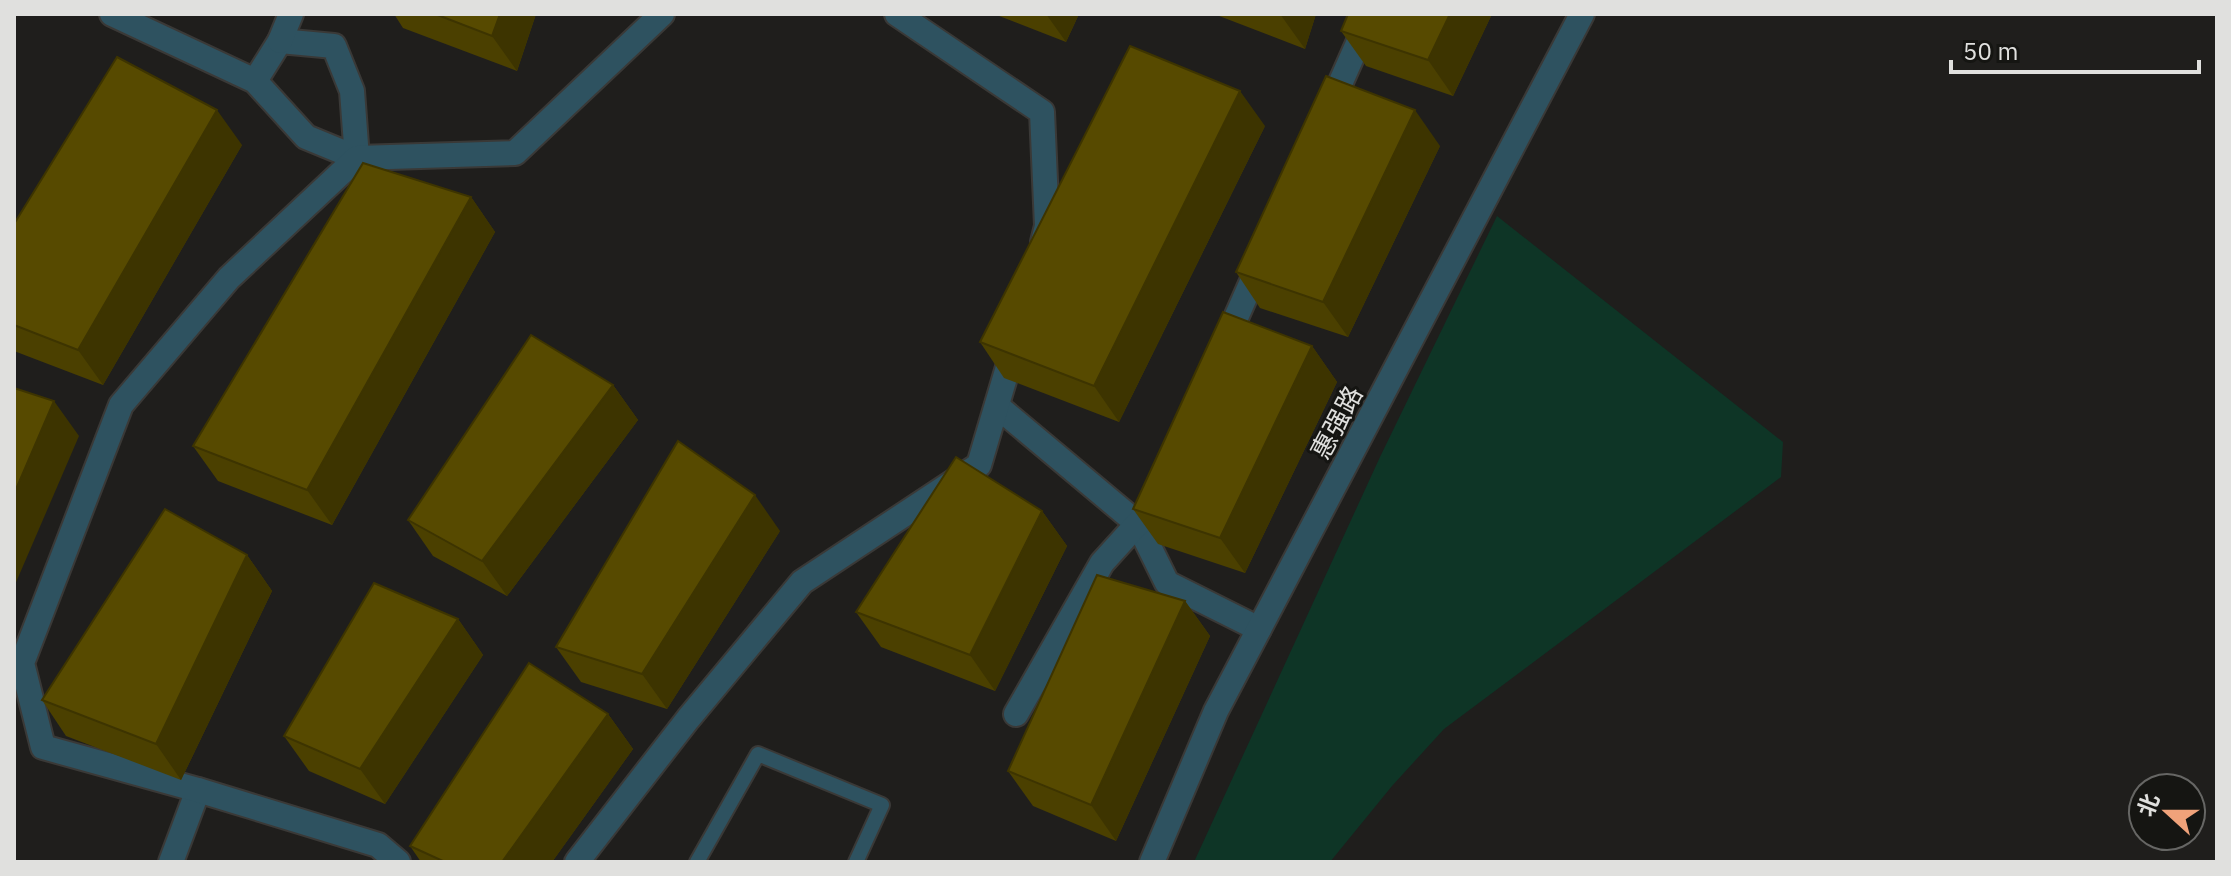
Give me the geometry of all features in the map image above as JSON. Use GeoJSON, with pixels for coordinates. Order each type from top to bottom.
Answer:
{"type":"FeatureCollection","features":[{"type":"Feature","properties":{"kind":"street"},"geometry":{"type":"LineString","coordinates":[[112,14],[255,81],[306,137],[357,158],[515,153],[662,14]]}},
{"type":"Feature","properties":{"kind":"street"},"geometry":{"type":"LineString","coordinates":[[255,81],[280,41],[291,14]]}},
{"type":"Feature","properties":{"kind":"street"},"geometry":{"type":"LineString","coordinates":[[897,14],[1042,112],[1047,226],[1035,271]]}},
{"type":"Feature","properties":{"kind":"street"},"geometry":{"type":"LineString","coordinates":[[1319,131],[1371,14]]}},
{"type":"Feature","properties":{"kind":"street","name":"惠强路"},"geometry":{"type":"LineString","coordinates":[[1152,862],[1216,711],[1582,14]]}},
{"type":"Feature","properties":{"kind":"street"},"geometry":{"type":"LineString","coordinates":[[280,41],[334,46],[352,91],[357,158]]}},
{"type":"Feature","properties":{"kind":"street"},"geometry":{"type":"LineString","coordinates":[[357,158],[229,278],[121,405],[22,663],[43,747],[378,845],[398,862]]}},
{"type":"Feature","properties":{"kind":"street"},"geometry":{"type":"LineString","coordinates":[[1215,364],[1274,233]]}},
{"type":"Feature","properties":{"kind":"street"},"geometry":{"type":"LineString","coordinates":[[577,862],[688,719],[802,582],[979,465],[1018,331]]}},
{"type":"Feature","properties":{"kind":"street"},"geometry":{"type":"LineString","coordinates":[[997,406],[1138,524],[1167,583],[1259,629]]}},
{"type":"Feature","properties":{"kind":"street"},"geometry":{"type":"LineString","coordinates":[[1016,714],[1102,563],[1150,510],[1163,481]]}},
{"type":"Feature","properties":{"kind":"street"},"geometry":{"type":"LineString","coordinates":[[171,862],[198,790]]}},
{"type":"Feature","properties":{"kind":"lane"},"geometry":{"type":"LineString","coordinates":[[697,862],[758,754],[882,805],[856,862]]}},
{"type":"Feature","properties":{"kind":"green space"},"geometry":{"type":"Polygon","coordinates":[[[1497,216],[1783,442],[1781,477],[1444,729],[1330,862],[1194,862],[1380,457],[1497,216]]]}},
{"type":"Feature","properties":{"kind":"building"},"geometry":{"type":"Polygon","coordinates":[[[435,14],[500,14],[492,36],[435,14]]]}},
{"type":"Feature","properties":{"kind":"building"},"geometry":{"type":"Polygon","coordinates":[[[1348,14],[1450,14],[1428,60],[1341,31],[1348,14]]]}},
{"type":"Feature","properties":{"kind":"building"},"geometry":{"type":"Polygon","coordinates":[[[1130,46],[1240,91],[1094,386],[980,342],[1130,46]]]}},
{"type":"Feature","properties":{"kind":"building"},"geometry":{"type":"Polygon","coordinates":[[[117,57],[217,110],[78,350],[14,325],[14,224],[117,57]]]}},
{"type":"Feature","properties":{"kind":"building"},"geometry":{"type":"Polygon","coordinates":[[[1326,76],[1415,110],[1323,302],[1236,272],[1326,76]]]}},
{"type":"Feature","properties":{"kind":"building"},"geometry":{"type":"Polygon","coordinates":[[[363,163],[471,197],[307,490],[193,446],[363,163]]]}},
{"type":"Feature","properties":{"kind":"building"},"geometry":{"type":"Polygon","coordinates":[[[1223,312],[1312,346],[1220,538],[1133,509],[1223,312]]]}},
{"type":"Feature","properties":{"kind":"building"},"geometry":{"type":"Polygon","coordinates":[[[531,335],[613,385],[482,561],[408,520],[531,335]]]}},
{"type":"Feature","properties":{"kind":"building"},"geometry":{"type":"Polygon","coordinates":[[[14,388],[54,401],[14,494],[14,388]]]}},
{"type":"Feature","properties":{"kind":"building"},"geometry":{"type":"Polygon","coordinates":[[[678,441],[755,495],[642,674],[556,647],[678,441]]]}},
{"type":"Feature","properties":{"kind":"building"},"geometry":{"type":"Polygon","coordinates":[[[956,457],[1042,511],[970,655],[856,612],[956,457]]]}},
{"type":"Feature","properties":{"kind":"building"},"geometry":{"type":"Polygon","coordinates":[[[165,509],[247,555],[156,744],[42,700],[165,509]]]}},
{"type":"Feature","properties":{"kind":"building"},"geometry":{"type":"Polygon","coordinates":[[[1097,575],[1185,601],[1091,805],[1008,771],[1097,575]]]}},
{"type":"Feature","properties":{"kind":"building"},"geometry":{"type":"Polygon","coordinates":[[[374,583],[458,619],[360,769],[284,736],[374,583]]]}},
{"type":"Feature","properties":{"kind":"building"},"geometry":{"type":"Polygon","coordinates":[[[529,663],[608,714],[502,862],[445,862],[410,846],[529,663]]]}}]}
